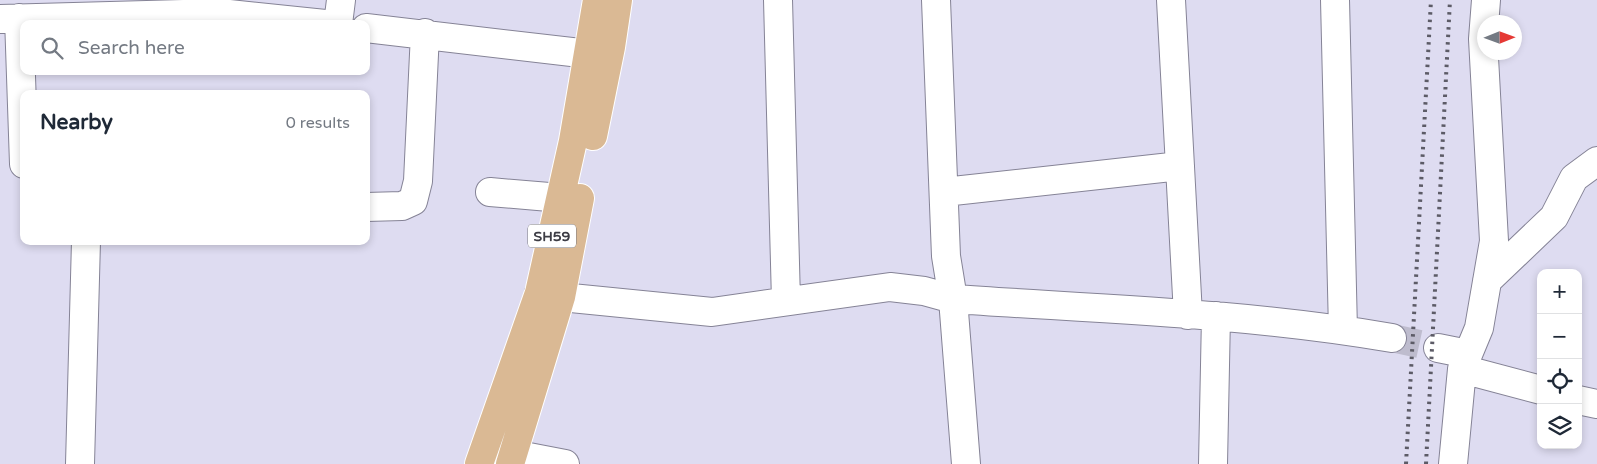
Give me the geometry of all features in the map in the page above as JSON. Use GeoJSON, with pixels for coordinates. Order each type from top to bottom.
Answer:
{"type":"FeatureCollection","features":[{"type":"Feature","properties":{"kind":"main road","name":"SH59"},"geometry":{"type":"LineString","coordinates":[[479,464],[550,295],[561,198],[589,54],[597,0]]}},
{"type":"Feature","properties":{"kind":"main road"},"geometry":{"type":"LineString","coordinates":[[512,459],[611,47],[618,0]]}},
{"type":"Feature","properties":{"kind":"street"},"geometry":{"type":"LineString","coordinates":[[338,20],[341,0]]}},
{"type":"Feature","properties":{"kind":"street"},"geometry":{"type":"LineString","coordinates":[[778,0],[786,302]]}},
{"type":"Feature","properties":{"kind":"street"},"geometry":{"type":"LineString","coordinates":[[936,0],[946,256],[953,299],[966,464]]}},
{"type":"Feature","properties":{"kind":"street"},"geometry":{"type":"LineString","coordinates":[[1171,0],[1188,316]]}},
{"type":"Feature","properties":{"kind":"street"},"geometry":{"type":"LineString","coordinates":[[1335,0],[1343,330]]}},
{"type":"Feature","properties":{"kind":"street"},"geometry":{"type":"LineString","coordinates":[[1453,464],[1465,362],[1478,328],[1494,240],[1482,38],[1486,0]]}},
{"type":"Feature","properties":{"kind":"street"},"geometry":{"type":"LineString","coordinates":[[20,123],[10,19],[220,13],[287,20]]}},
{"type":"Feature","properties":{"kind":"street"},"geometry":{"type":"LineString","coordinates":[[370,28],[424,33],[589,54]]}},
{"type":"Feature","properties":{"kind":"street"},"geometry":{"type":"LineString","coordinates":[[370,207],[402,206],[413,201],[418,181],[424,33]]}},
{"type":"Feature","properties":{"kind":"street"},"geometry":{"type":"LineString","coordinates":[[1487,281],[1554,217],[1574,178],[1597,161]]}},
{"type":"Feature","properties":{"kind":"street"},"geometry":{"type":"LineString","coordinates":[[944,192],[1180,166]]}},
{"type":"Feature","properties":{"kind":"street"},"geometry":{"type":"LineString","coordinates":[[490,192],[561,198]]}},
{"type":"Feature","properties":{"kind":"street"},"geometry":{"type":"LineString","coordinates":[[80,464],[86,245]]}},
{"type":"Feature","properties":{"kind":"street"},"geometry":{"type":"LineString","coordinates":[[550,295],[712,312],[890,287],[924,291],[953,299],[1188,316],[1216,316],[1343,330],[1392,338]]}},
{"type":"Feature","properties":{"kind":"street"},"geometry":{"type":"LineString","coordinates":[[1213,464],[1216,316]]}},
{"type":"Feature","properties":{"kind":"street"},"geometry":{"type":"LineString","coordinates":[[1438,348],[1465,362],[1537,389]]}},
{"type":"Feature","properties":{"kind":"street"},"geometry":{"type":"LineString","coordinates":[[1582,401],[1597,404]]}},
{"type":"Feature","properties":{"kind":"street"},"geometry":{"type":"LineString","coordinates":[[512,459],[565,464]]}},
{"type":"Feature","properties":{"kind":"tunnel"},"geometry":{"type":"LineString","coordinates":[[1392,338],[1438,348]]}},
{"type":"Feature","properties":{"kind":"railway"},"geometry":{"type":"LineString","coordinates":[[1406,464],[1431,0]]}},
{"type":"Feature","properties":{"kind":"railway"},"geometry":{"type":"LineString","coordinates":[[1426,464],[1450,0]]}}]}
